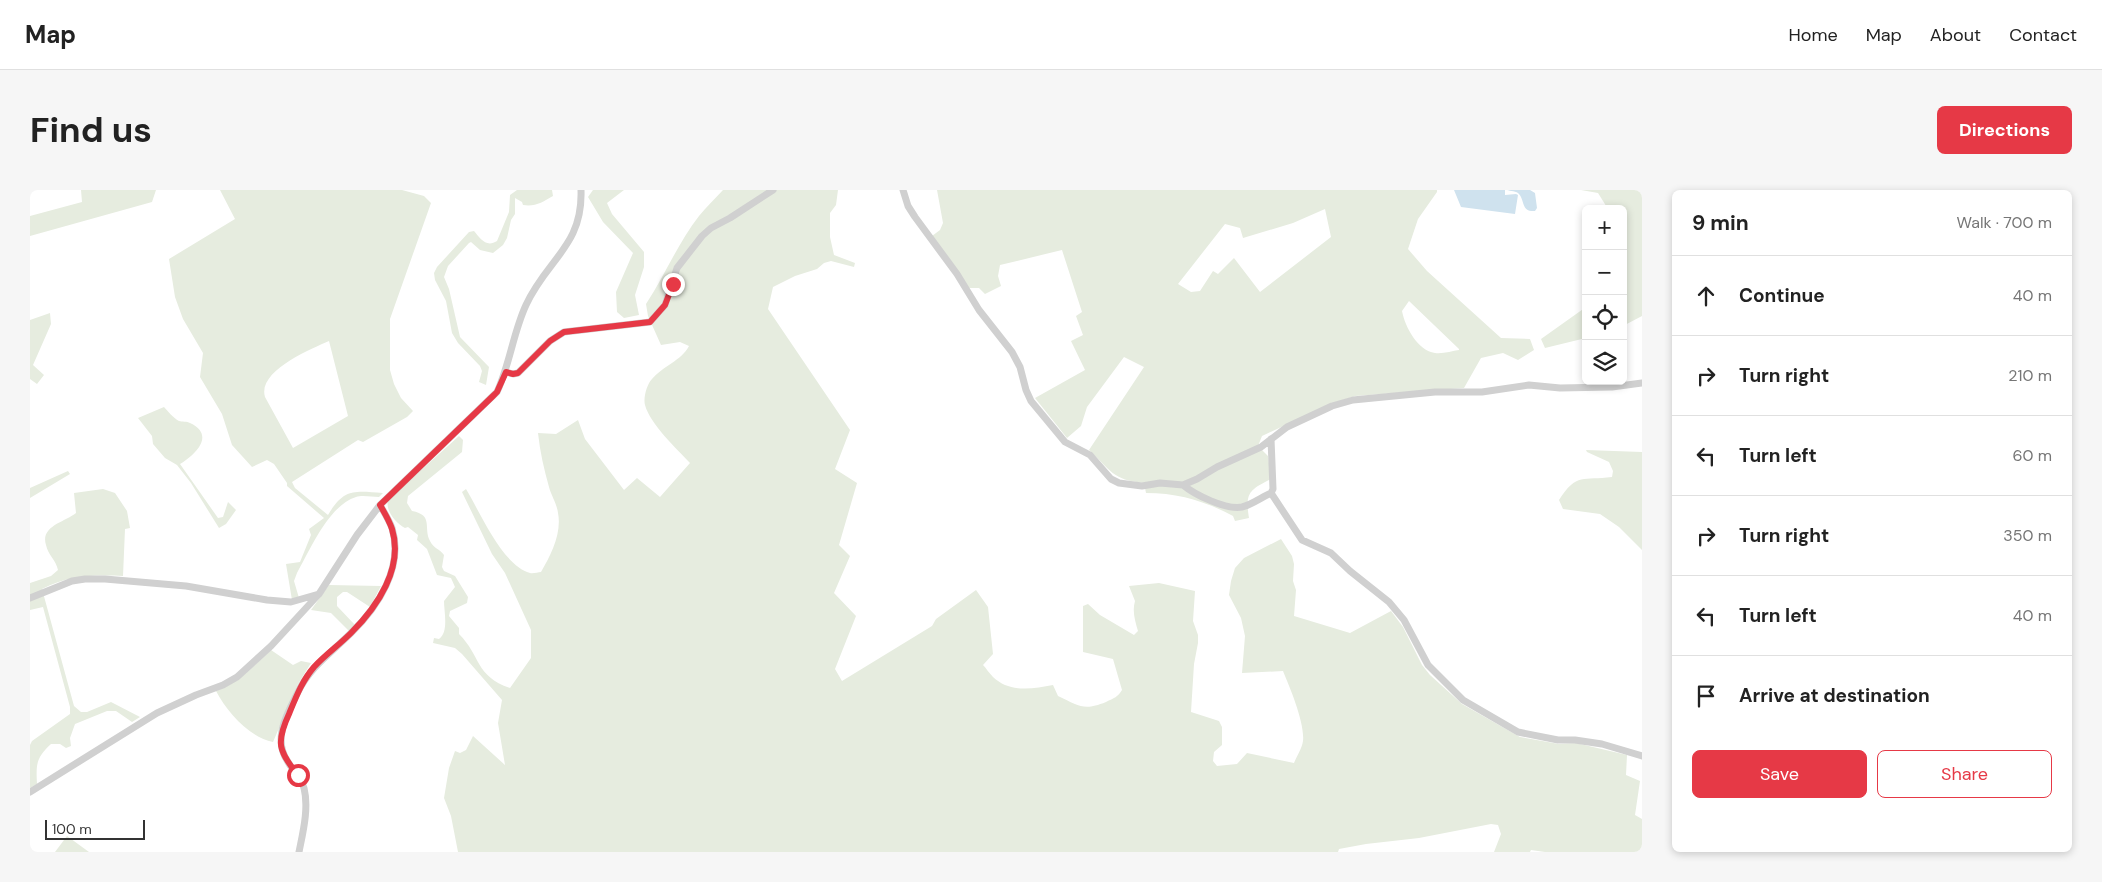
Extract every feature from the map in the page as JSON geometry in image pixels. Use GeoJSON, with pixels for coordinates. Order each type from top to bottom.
{"type":"FeatureCollection","features":[{"type":"Feature","properties":{"kind":"street"},"geometry":{"type":"LineString","coordinates":[[30,792],[157,713],[223,685],[237,677],[271,646],[319,594],[357,535],[380,505],[497,392],[506,372],[520,319],[526,304],[545,273],[576,230],[581,212],[581,190]]}},
{"type":"Feature","properties":{"kind":"street"},"geometry":{"type":"LineString","coordinates":[[506,372],[518,373],[550,341],[564,332],[650,322],[665,305],[677,268],[702,236],[711,228],[773,190]]}},
{"type":"Feature","properties":{"kind":"street"},"geometry":{"type":"LineString","coordinates":[[902,190],[908,206],[915,217],[957,274],[979,310],[1012,352],[1020,367],[1028,396],[1065,442],[1090,455],[1111,479],[1119,483],[1142,486],[1160,483],[1183,485],[1261,447],[1287,427],[1332,406],[1353,400],[1435,392],[1482,392],[1529,385],[1560,388],[1612,387],[1642,384]]}},
{"type":"Feature","properties":{"kind":"street"},"geometry":{"type":"LineString","coordinates":[[1271,439],[1273,475],[1271,492],[1302,540],[1331,553],[1389,602],[1404,620],[1428,665],[1463,700],[1518,732],[1558,740],[1576,740],[1602,744],[1642,756]]}},
{"type":"Feature","properties":{"kind":"street"},"geometry":{"type":"LineString","coordinates":[[1261,447],[1268,451],[1271,457]]}},
{"type":"Feature","properties":{"kind":"street"},"geometry":{"type":"LineString","coordinates":[[1183,485],[1198,496],[1239,507],[1245,506],[1271,492]]}},
{"type":"Feature","properties":{"kind":"street"},"geometry":{"type":"LineString","coordinates":[[299,852],[306,796],[303,786],[283,755],[280,742],[281,731],[306,678],[372,609],[391,575],[394,566],[392,529],[380,505]]}},
{"type":"Feature","properties":{"kind":"street"},"geometry":{"type":"LineString","coordinates":[[30,598],[72,581],[92,579],[186,586],[287,602],[298,601],[319,594]]}},
{"type":"Feature","properties":{"kind":"shaded area"},"geometry":{"type":"Polygon","coordinates":[[[81,190],[156,190],[152,202],[30,236],[30,216],[82,202],[81,190]]]}},
{"type":"Feature","properties":{"kind":"shaded area"},"geometry":{"type":"Polygon","coordinates":[[[220,190],[402,190],[424,196],[431,203],[390,319],[390,370],[401,398],[413,411],[407,417],[363,442],[358,440],[292,482],[295,488],[328,515],[339,500],[351,493],[383,493],[379,497],[356,497],[337,509],[329,518],[297,573],[294,581],[299,598],[292,600],[286,564],[300,562],[311,535],[309,529],[324,518],[287,486],[287,483],[274,464],[267,460],[252,467],[232,445],[222,414],[200,377],[203,353],[183,319],[175,297],[169,259],[235,219],[220,190]],[[329,341],[287,362],[269,378],[265,387],[265,397],[293,448],[348,416],[329,341]]]}},
{"type":"Feature","properties":{"kind":"shaded area"},"geometry":{"type":"Polygon","coordinates":[[[517,190],[552,190],[553,196],[535,205],[523,205],[522,202],[515,198],[515,214],[511,220],[507,238],[503,245],[493,253],[480,250],[471,242],[469,243],[448,266],[444,277],[449,289],[460,337],[489,367],[486,385],[479,382],[482,371],[480,366],[458,343],[452,333],[446,301],[435,280],[434,273],[437,267],[469,232],[474,231],[486,243],[497,241],[509,212],[510,195],[517,190]]]}},
{"type":"Feature","properties":{"kind":"shaded area"},"geometry":{"type":"Polygon","coordinates":[[[593,190],[624,190],[607,203],[612,214],[644,252],[644,267],[635,295],[639,315],[624,318],[617,312],[616,292],[633,253],[603,222],[588,197],[593,190]]]}},
{"type":"Feature","properties":{"kind":"shaded area"},"geometry":{"type":"Polygon","coordinates":[[[723,190],[838,190],[836,205],[830,213],[830,237],[834,255],[855,263],[854,267],[831,261],[824,263],[817,269],[795,276],[773,287],[768,309],[850,430],[835,469],[857,483],[839,545],[850,556],[834,593],[856,616],[835,669],[842,681],[932,626],[936,619],[976,590],[988,607],[993,654],[983,665],[993,677],[1014,688],[1037,688],[1053,685],[1058,696],[1071,702],[1087,707],[1098,705],[1116,697],[1122,690],[1113,659],[1083,652],[1083,606],[1088,604],[1100,615],[1134,635],[1138,631],[1134,612],[1135,601],[1129,586],[1159,583],[1195,591],[1193,621],[1198,635],[1198,643],[1194,664],[1191,712],[1219,721],[1222,727],[1222,745],[1214,752],[1213,761],[1217,766],[1237,764],[1247,753],[1294,763],[1303,741],[1302,725],[1283,671],[1242,673],[1245,636],[1241,618],[1229,595],[1235,568],[1244,558],[1281,539],[1292,556],[1294,564],[1293,581],[1296,590],[1294,616],[1350,633],[1391,611],[1403,627],[1422,665],[1430,675],[1462,704],[1520,737],[1559,744],[1576,743],[1627,755],[1626,775],[1640,781],[1635,815],[1642,819],[1642,852],[1545,852],[1531,850],[1530,852],[1494,852],[1501,834],[1498,825],[1491,824],[1419,838],[1366,844],[1339,849],[1338,852],[458,852],[451,816],[444,798],[449,768],[455,751],[460,753],[466,750],[473,736],[505,765],[498,723],[502,700],[455,648],[433,643],[434,638],[439,639],[444,632],[444,601],[455,587],[451,578],[437,575],[427,549],[417,540],[418,535],[395,520],[388,508],[388,500],[459,436],[463,440],[462,452],[408,496],[407,503],[412,511],[419,513],[426,519],[430,541],[444,555],[442,567],[444,571],[455,576],[468,597],[467,603],[450,611],[449,616],[459,628],[459,634],[490,678],[510,688],[531,658],[531,630],[505,573],[492,554],[462,492],[466,489],[493,537],[510,560],[520,568],[534,573],[541,572],[555,544],[559,521],[544,467],[538,433],[556,434],[578,420],[585,439],[624,490],[637,478],[660,497],[690,463],[658,428],[645,405],[646,391],[650,381],[656,374],[681,356],[689,346],[680,342],[661,345],[648,316],[646,304],[691,226],[723,190]]]}},
{"type":"Feature","properties":{"kind":"shaded area"},"geometry":{"type":"Polygon","coordinates":[[[937,190],[1437,190],[1418,219],[1408,249],[1427,271],[1501,338],[1530,339],[1534,350],[1518,360],[1503,353],[1481,358],[1464,388],[1355,396],[1331,404],[1262,436],[1258,446],[1268,456],[1271,479],[1250,493],[1248,498],[1249,518],[1235,521],[1233,516],[1202,502],[1169,494],[1146,493],[1144,483],[1118,477],[1089,450],[1144,367],[1124,357],[1087,407],[1081,426],[1067,438],[1035,398],[1085,370],[1071,341],[1083,335],[1076,316],[1082,312],[1062,250],[1000,265],[998,276],[1001,286],[985,294],[979,288],[969,288],[932,236],[940,230],[943,223],[937,190]],[[1325,209],[1293,223],[1243,238],[1240,228],[1225,224],[1178,284],[1191,292],[1200,291],[1213,271],[1218,274],[1234,258],[1260,292],[1331,237],[1325,209]],[[1409,301],[1402,311],[1409,331],[1423,348],[1435,353],[1459,350],[1459,349],[1409,301]]]}},
{"type":"Feature","properties":{"kind":"shaded area"},"geometry":{"type":"Polygon","coordinates":[[[1581,190],[1642,190],[1642,316],[1627,324],[1627,205],[1606,205],[1598,193],[1581,190]]]}},
{"type":"Feature","properties":{"kind":"shaded area"},"geometry":{"type":"Polygon","coordinates":[[[1582,310],[1582,339],[1545,348],[1541,339],[1582,310]]]}},
{"type":"Feature","properties":{"kind":"shaded area"},"geometry":{"type":"Polygon","coordinates":[[[50,313],[51,324],[33,365],[44,375],[37,384],[30,379],[30,320],[50,313]]]}},
{"type":"Feature","properties":{"kind":"shaded area"},"geometry":{"type":"Polygon","coordinates":[[[164,407],[177,420],[190,423],[202,433],[202,439],[197,450],[180,464],[218,518],[223,517],[228,502],[236,510],[226,524],[219,528],[191,483],[177,465],[165,458],[153,444],[152,436],[138,418],[164,407]]]}},
{"type":"Feature","properties":{"kind":"shaded area"},"geometry":{"type":"Polygon","coordinates":[[[1586,450],[1642,452],[1642,550],[1619,527],[1600,514],[1563,509],[1559,500],[1565,491],[1576,481],[1612,477],[1613,471],[1609,462],[1586,450]]]}},
{"type":"Feature","properties":{"kind":"shaded area"},"geometry":{"type":"Polygon","coordinates":[[[68,471],[70,474],[30,498],[30,488],[68,471]]]}},
{"type":"Feature","properties":{"kind":"shaded area"},"geometry":{"type":"Polygon","coordinates":[[[103,489],[115,493],[127,511],[130,528],[125,529],[123,576],[72,578],[42,589],[74,706],[81,712],[87,712],[111,702],[140,717],[132,722],[116,711],[107,711],[75,724],[70,738],[71,746],[66,748],[60,744],[51,744],[42,753],[37,766],[37,784],[30,788],[30,745],[32,741],[70,714],[70,707],[43,607],[30,610],[30,583],[51,576],[58,570],[47,549],[45,539],[50,529],[76,513],[74,493],[103,489]]]}},
{"type":"Feature","properties":{"kind":"shaded area"},"geometry":{"type":"Polygon","coordinates":[[[329,585],[381,586],[370,607],[347,592],[343,592],[337,597],[337,606],[355,625],[349,631],[331,613],[311,610],[329,585]]]}},
{"type":"Feature","properties":{"kind":"shaded area"},"geometry":{"type":"Polygon","coordinates":[[[271,650],[293,665],[301,661],[311,663],[298,684],[273,742],[256,735],[240,723],[226,707],[216,691],[239,679],[271,650]]]}},
{"type":"Feature","properties":{"kind":"shaded area"},"geometry":{"type":"Polygon","coordinates":[[[67,836],[89,852],[55,852],[67,836]]]}},
{"type":"Feature","properties":{"kind":"water"},"geometry":{"type":"Polygon","coordinates":[[[1454,190],[1505,190],[1505,195],[1516,194],[1518,195],[1515,214],[1461,207],[1454,190]]]}},
{"type":"Feature","properties":{"kind":"water"},"geometry":{"type":"Polygon","coordinates":[[[1507,190],[1530,190],[1535,193],[1537,208],[1535,211],[1525,208],[1518,193],[1507,190]]]}},
{"type":"Feature","properties":{"kind":"route"},"geometry":{"type":"LineString","coordinates":[[298,775],[283,755],[280,742],[281,731],[298,692],[315,666],[352,632],[372,609],[387,584],[394,566],[392,529],[380,505],[497,392],[506,372],[518,373],[550,341],[564,332],[650,322],[665,305],[673,284]]}}]}
